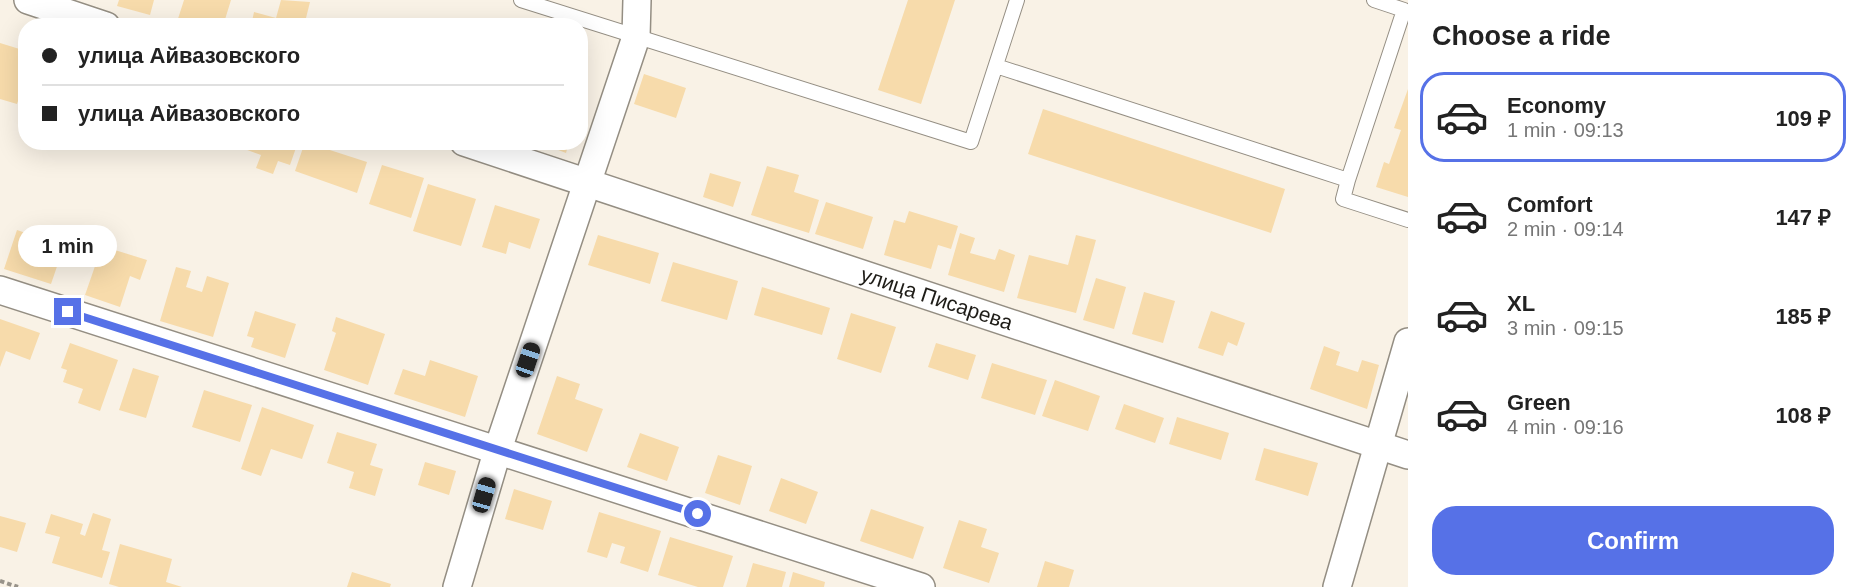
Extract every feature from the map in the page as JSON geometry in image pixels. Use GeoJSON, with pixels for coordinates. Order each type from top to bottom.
{"type":"FeatureCollection","features":[{"type":"Feature","properties":{"kind":"street"},"geometry":{"type":"LineString","coordinates":[[28,0],[82,18]]}},
{"type":"Feature","properties":{"kind":"street"},"geometry":{"type":"LineString","coordinates":[[457,587],[498,449],[636,37],[638,0]]}},
{"type":"Feature","properties":{"kind":"street","name":"улица Писарева"},"geometry":{"type":"LineString","coordinates":[[488,150],[1408,455]]}},
{"type":"Feature","properties":{"kind":"street"},"geometry":{"type":"LineString","coordinates":[[0,290],[921,587]]}},
{"type":"Feature","properties":{"kind":"street"},"geometry":{"type":"LineString","coordinates":[[1337,587],[1408,342]]}},
{"type":"Feature","properties":{"kind":"lane"},"geometry":{"type":"LineString","coordinates":[[521,0],[577,18]]}},
{"type":"Feature","properties":{"kind":"lane"},"geometry":{"type":"LineString","coordinates":[[588,22],[971,142],[1017,0]]}},
{"type":"Feature","properties":{"kind":"lane"},"geometry":{"type":"LineString","coordinates":[[1374,0],[1404,9],[1342,199],[1408,220]]}},
{"type":"Feature","properties":{"kind":"lane"},"geometry":{"type":"LineString","coordinates":[[996,66],[1348,180]]}},
{"type":"Feature","properties":{"kind":"path"},"geometry":{"type":"LineString","coordinates":[[0,581],[18,587]]}},
{"type":"Feature","properties":{"kind":"building"},"geometry":{"type":"Polygon","coordinates":[[[119,0],[154,0],[150,15],[117,6],[119,0]]]}},
{"type":"Feature","properties":{"kind":"building"},"geometry":{"type":"Polygon","coordinates":[[[184,0],[231,0],[225,18],[178,18],[184,0]]]}},
{"type":"Feature","properties":{"kind":"building"},"geometry":{"type":"Polygon","coordinates":[[[281,0],[310,2],[306,18],[276,18],[281,0]]]}},
{"type":"Feature","properties":{"kind":"building"},"geometry":{"type":"Polygon","coordinates":[[[908,0],[955,0],[921,104],[878,90],[908,0]]]}},
{"type":"Feature","properties":{"kind":"building"},"geometry":{"type":"Polygon","coordinates":[[[254,12],[276,18],[253,18],[254,12]]]}},
{"type":"Feature","properties":{"kind":"building"},"geometry":{"type":"Polygon","coordinates":[[[0,43],[18,49],[18,101],[17,104],[0,99],[0,43]]]}},
{"type":"Feature","properties":{"kind":"building"},"geometry":{"type":"Polygon","coordinates":[[[644,74],[686,88],[676,118],[634,104],[644,74]]]}},
{"type":"Feature","properties":{"kind":"building"},"geometry":{"type":"Polygon","coordinates":[[[1408,89],[1408,197],[1376,187],[1384,162],[1389,164],[1401,130],[1394,128],[1408,89]]]}},
{"type":"Feature","properties":{"kind":"building"},"geometry":{"type":"Polygon","coordinates":[[[1043,109],[1285,189],[1271,233],[1028,154],[1043,109]]]}},
{"type":"Feature","properties":{"kind":"building"},"geometry":{"type":"Polygon","coordinates":[[[247,150],[295,150],[290,165],[278,161],[273,174],[256,168],[261,155],[247,150]]]}},
{"type":"Feature","properties":{"kind":"building"},"geometry":{"type":"Polygon","coordinates":[[[302,150],[330,150],[367,162],[357,193],[295,171],[302,150]]]}},
{"type":"Feature","properties":{"kind":"building"},"geometry":{"type":"Polygon","coordinates":[[[382,165],[424,178],[411,218],[369,204],[382,165]]]}},
{"type":"Feature","properties":{"kind":"building"},"geometry":{"type":"Polygon","coordinates":[[[767,166],[799,175],[794,192],[819,200],[809,233],[751,215],[767,166]]]}},
{"type":"Feature","properties":{"kind":"building"},"geometry":{"type":"Polygon","coordinates":[[[710,173],[741,182],[733,207],[703,197],[710,173]]]}},
{"type":"Feature","properties":{"kind":"building"},"geometry":{"type":"Polygon","coordinates":[[[428,184],[476,199],[461,246],[413,231],[428,184]]]}},
{"type":"Feature","properties":{"kind":"building"},"geometry":{"type":"Polygon","coordinates":[[[826,202],[873,217],[863,249],[815,234],[826,202]]]}},
{"type":"Feature","properties":{"kind":"building"},"geometry":{"type":"Polygon","coordinates":[[[495,205],[540,219],[530,249],[509,242],[506,254],[482,247],[495,205]]]}},
{"type":"Feature","properties":{"kind":"building"},"geometry":{"type":"Polygon","coordinates":[[[909,211],[958,226],[951,249],[938,245],[931,269],[884,255],[894,220],[905,223],[909,211]]]}},
{"type":"Feature","properties":{"kind":"building"},"geometry":{"type":"Polygon","coordinates":[[[17,230],[64,246],[51,284],[4,269],[17,230]]]}},
{"type":"Feature","properties":{"kind":"building"},"geometry":{"type":"Polygon","coordinates":[[[960,233],[975,238],[970,253],[995,260],[999,249],[1015,255],[1004,292],[948,275],[960,233]]]}},
{"type":"Feature","properties":{"kind":"building"},"geometry":{"type":"Polygon","coordinates":[[[598,235],[659,253],[650,284],[588,265],[598,235]]]}},
{"type":"Feature","properties":{"kind":"building"},"geometry":{"type":"Polygon","coordinates":[[[1076,235],[1096,240],[1076,313],[1017,298],[1029,255],[1068,265],[1076,235]]]}},
{"type":"Feature","properties":{"kind":"building"},"geometry":{"type":"Polygon","coordinates":[[[102,246],[147,260],[140,280],[130,276],[120,307],[85,295],[102,246]]]}},
{"type":"Feature","properties":{"kind":"building"},"geometry":{"type":"Polygon","coordinates":[[[673,262],[738,281],[727,320],[661,301],[673,262]]]}},
{"type":"Feature","properties":{"kind":"building"},"geometry":{"type":"Polygon","coordinates":[[[176,267],[191,271],[186,287],[202,292],[207,276],[229,283],[213,337],[160,321],[176,267]]]}},
{"type":"Feature","properties":{"kind":"building"},"geometry":{"type":"Polygon","coordinates":[[[1096,278],[1126,287],[1114,329],[1083,320],[1096,278]]]}},
{"type":"Feature","properties":{"kind":"building"},"geometry":{"type":"Polygon","coordinates":[[[762,287],[830,308],[822,335],[754,315],[762,287]]]}},
{"type":"Feature","properties":{"kind":"building"},"geometry":{"type":"Polygon","coordinates":[[[1144,292],[1175,301],[1163,343],[1132,334],[1144,292]]]}},
{"type":"Feature","properties":{"kind":"building"},"geometry":{"type":"Polygon","coordinates":[[[255,311],[296,324],[285,358],[251,347],[254,338],[247,336],[255,311]]]}},
{"type":"Feature","properties":{"kind":"building"},"geometry":{"type":"Polygon","coordinates":[[[1211,311],[1245,323],[1237,346],[1228,342],[1223,356],[1198,348],[1211,311]]]}},
{"type":"Feature","properties":{"kind":"building"},"geometry":{"type":"Polygon","coordinates":[[[851,313],[896,327],[881,373],[837,359],[851,313]]]}},
{"type":"Feature","properties":{"kind":"building"},"geometry":{"type":"Polygon","coordinates":[[[336,317],[385,334],[368,385],[324,370],[336,333],[332,331],[336,317]]]}},
{"type":"Feature","properties":{"kind":"building"},"geometry":{"type":"Polygon","coordinates":[[[0,319],[40,333],[30,360],[6,351],[0,367],[0,319]]]}},
{"type":"Feature","properties":{"kind":"building"},"geometry":{"type":"Polygon","coordinates":[[[70,343],[118,360],[100,411],[78,403],[83,389],[63,382],[67,370],[61,368],[70,343]]]}},
{"type":"Feature","properties":{"kind":"building"},"geometry":{"type":"Polygon","coordinates":[[[936,343],[976,355],[968,380],[928,367],[936,343]]]}},
{"type":"Feature","properties":{"kind":"building"},"geometry":{"type":"Polygon","coordinates":[[[1324,346],[1340,352],[1336,365],[1358,372],[1362,360],[1379,365],[1367,409],[1310,389],[1324,346]]]}},
{"type":"Feature","properties":{"kind":"building"},"geometry":{"type":"Polygon","coordinates":[[[430,360],[478,376],[465,417],[394,394],[403,369],[425,376],[430,360]]]}},
{"type":"Feature","properties":{"kind":"building"},"geometry":{"type":"Polygon","coordinates":[[[992,363],[1047,380],[1035,415],[981,398],[992,363]]]}},
{"type":"Feature","properties":{"kind":"building"},"geometry":{"type":"Polygon","coordinates":[[[133,368],[159,376],[146,418],[119,410],[133,368]]]}},
{"type":"Feature","properties":{"kind":"building"},"geometry":{"type":"Polygon","coordinates":[[[557,376],[580,384],[575,399],[603,409],[587,452],[537,434],[557,376]]]}},
{"type":"Feature","properties":{"kind":"building"},"geometry":{"type":"Polygon","coordinates":[[[1055,380],[1100,396],[1088,431],[1042,416],[1055,380]]]}},
{"type":"Feature","properties":{"kind":"building"},"geometry":{"type":"Polygon","coordinates":[[[204,390],[252,405],[240,442],[192,427],[204,390]]]}},
{"type":"Feature","properties":{"kind":"building"},"geometry":{"type":"Polygon","coordinates":[[[1124,404],[1164,418],[1155,443],[1115,429],[1124,404]]]}},
{"type":"Feature","properties":{"kind":"building"},"geometry":{"type":"Polygon","coordinates":[[[262,407],[314,425],[302,459],[271,449],[261,476],[241,469],[262,407]]]}},
{"type":"Feature","properties":{"kind":"building"},"geometry":{"type":"Polygon","coordinates":[[[1177,417],[1229,433],[1221,460],[1169,444],[1177,417]]]}},
{"type":"Feature","properties":{"kind":"building"},"geometry":{"type":"Polygon","coordinates":[[[337,432],[377,444],[370,465],[383,469],[375,496],[349,488],[354,472],[327,463],[337,432]]]}},
{"type":"Feature","properties":{"kind":"building"},"geometry":{"type":"Polygon","coordinates":[[[640,433],[679,447],[667,481],[627,467],[640,433]]]}},
{"type":"Feature","properties":{"kind":"building"},"geometry":{"type":"Polygon","coordinates":[[[1264,448],[1318,463],[1308,496],[1255,480],[1264,448]]]}},
{"type":"Feature","properties":{"kind":"building"},"geometry":{"type":"Polygon","coordinates":[[[718,455],[752,466],[740,505],[705,493],[718,455]]]}},
{"type":"Feature","properties":{"kind":"building"},"geometry":{"type":"Polygon","coordinates":[[[425,462],[456,471],[449,495],[418,485],[425,462]]]}},
{"type":"Feature","properties":{"kind":"building"},"geometry":{"type":"Polygon","coordinates":[[[781,478],[818,492],[806,524],[769,511],[781,478]]]}},
{"type":"Feature","properties":{"kind":"building"},"geometry":{"type":"Polygon","coordinates":[[[514,489],[552,501],[543,530],[505,519],[514,489]]]}},
{"type":"Feature","properties":{"kind":"building"},"geometry":{"type":"Polygon","coordinates":[[[871,509],[924,527],[913,559],[860,541],[871,509]]]}},
{"type":"Feature","properties":{"kind":"building"},"geometry":{"type":"Polygon","coordinates":[[[599,512],[661,531],[648,572],[620,563],[625,547],[612,543],[607,558],[587,552],[599,512]]]}},
{"type":"Feature","properties":{"kind":"building"},"geometry":{"type":"Polygon","coordinates":[[[93,513],[111,519],[102,550],[110,552],[102,578],[52,563],[60,537],[45,533],[51,514],[83,524],[80,534],[85,536],[93,513]]]}},
{"type":"Feature","properties":{"kind":"building"},"geometry":{"type":"Polygon","coordinates":[[[0,516],[26,523],[17,552],[0,547],[0,516]]]}},
{"type":"Feature","properties":{"kind":"building"},"geometry":{"type":"Polygon","coordinates":[[[959,520],[987,529],[981,547],[999,553],[989,583],[943,568],[959,520]]]}},
{"type":"Feature","properties":{"kind":"building"},"geometry":{"type":"Polygon","coordinates":[[[670,537],[733,556],[723,587],[698,587],[658,575],[670,537]]]}},
{"type":"Feature","properties":{"kind":"building"},"geometry":{"type":"Polygon","coordinates":[[[120,544],[172,559],[166,582],[182,587],[119,587],[109,584],[120,544]]]}},
{"type":"Feature","properties":{"kind":"building"},"geometry":{"type":"Polygon","coordinates":[[[1045,561],[1074,570],[1069,587],[1037,587],[1045,561]]]}},
{"type":"Feature","properties":{"kind":"building"},"geometry":{"type":"Polygon","coordinates":[[[753,563],[786,572],[782,587],[746,587],[753,563]]]}},
{"type":"Feature","properties":{"kind":"building"},"geometry":{"type":"Polygon","coordinates":[[[352,572],[391,584],[390,587],[347,587],[352,572]]]}},
{"type":"Feature","properties":{"kind":"building"},"geometry":{"type":"Polygon","coordinates":[[[793,572],[825,582],[824,587],[789,587],[793,572]]]}},
{"type":"Feature","properties":{"kind":"route"},"geometry":{"type":"LineString","coordinates":[[68,312],[698,514]]}}]}
